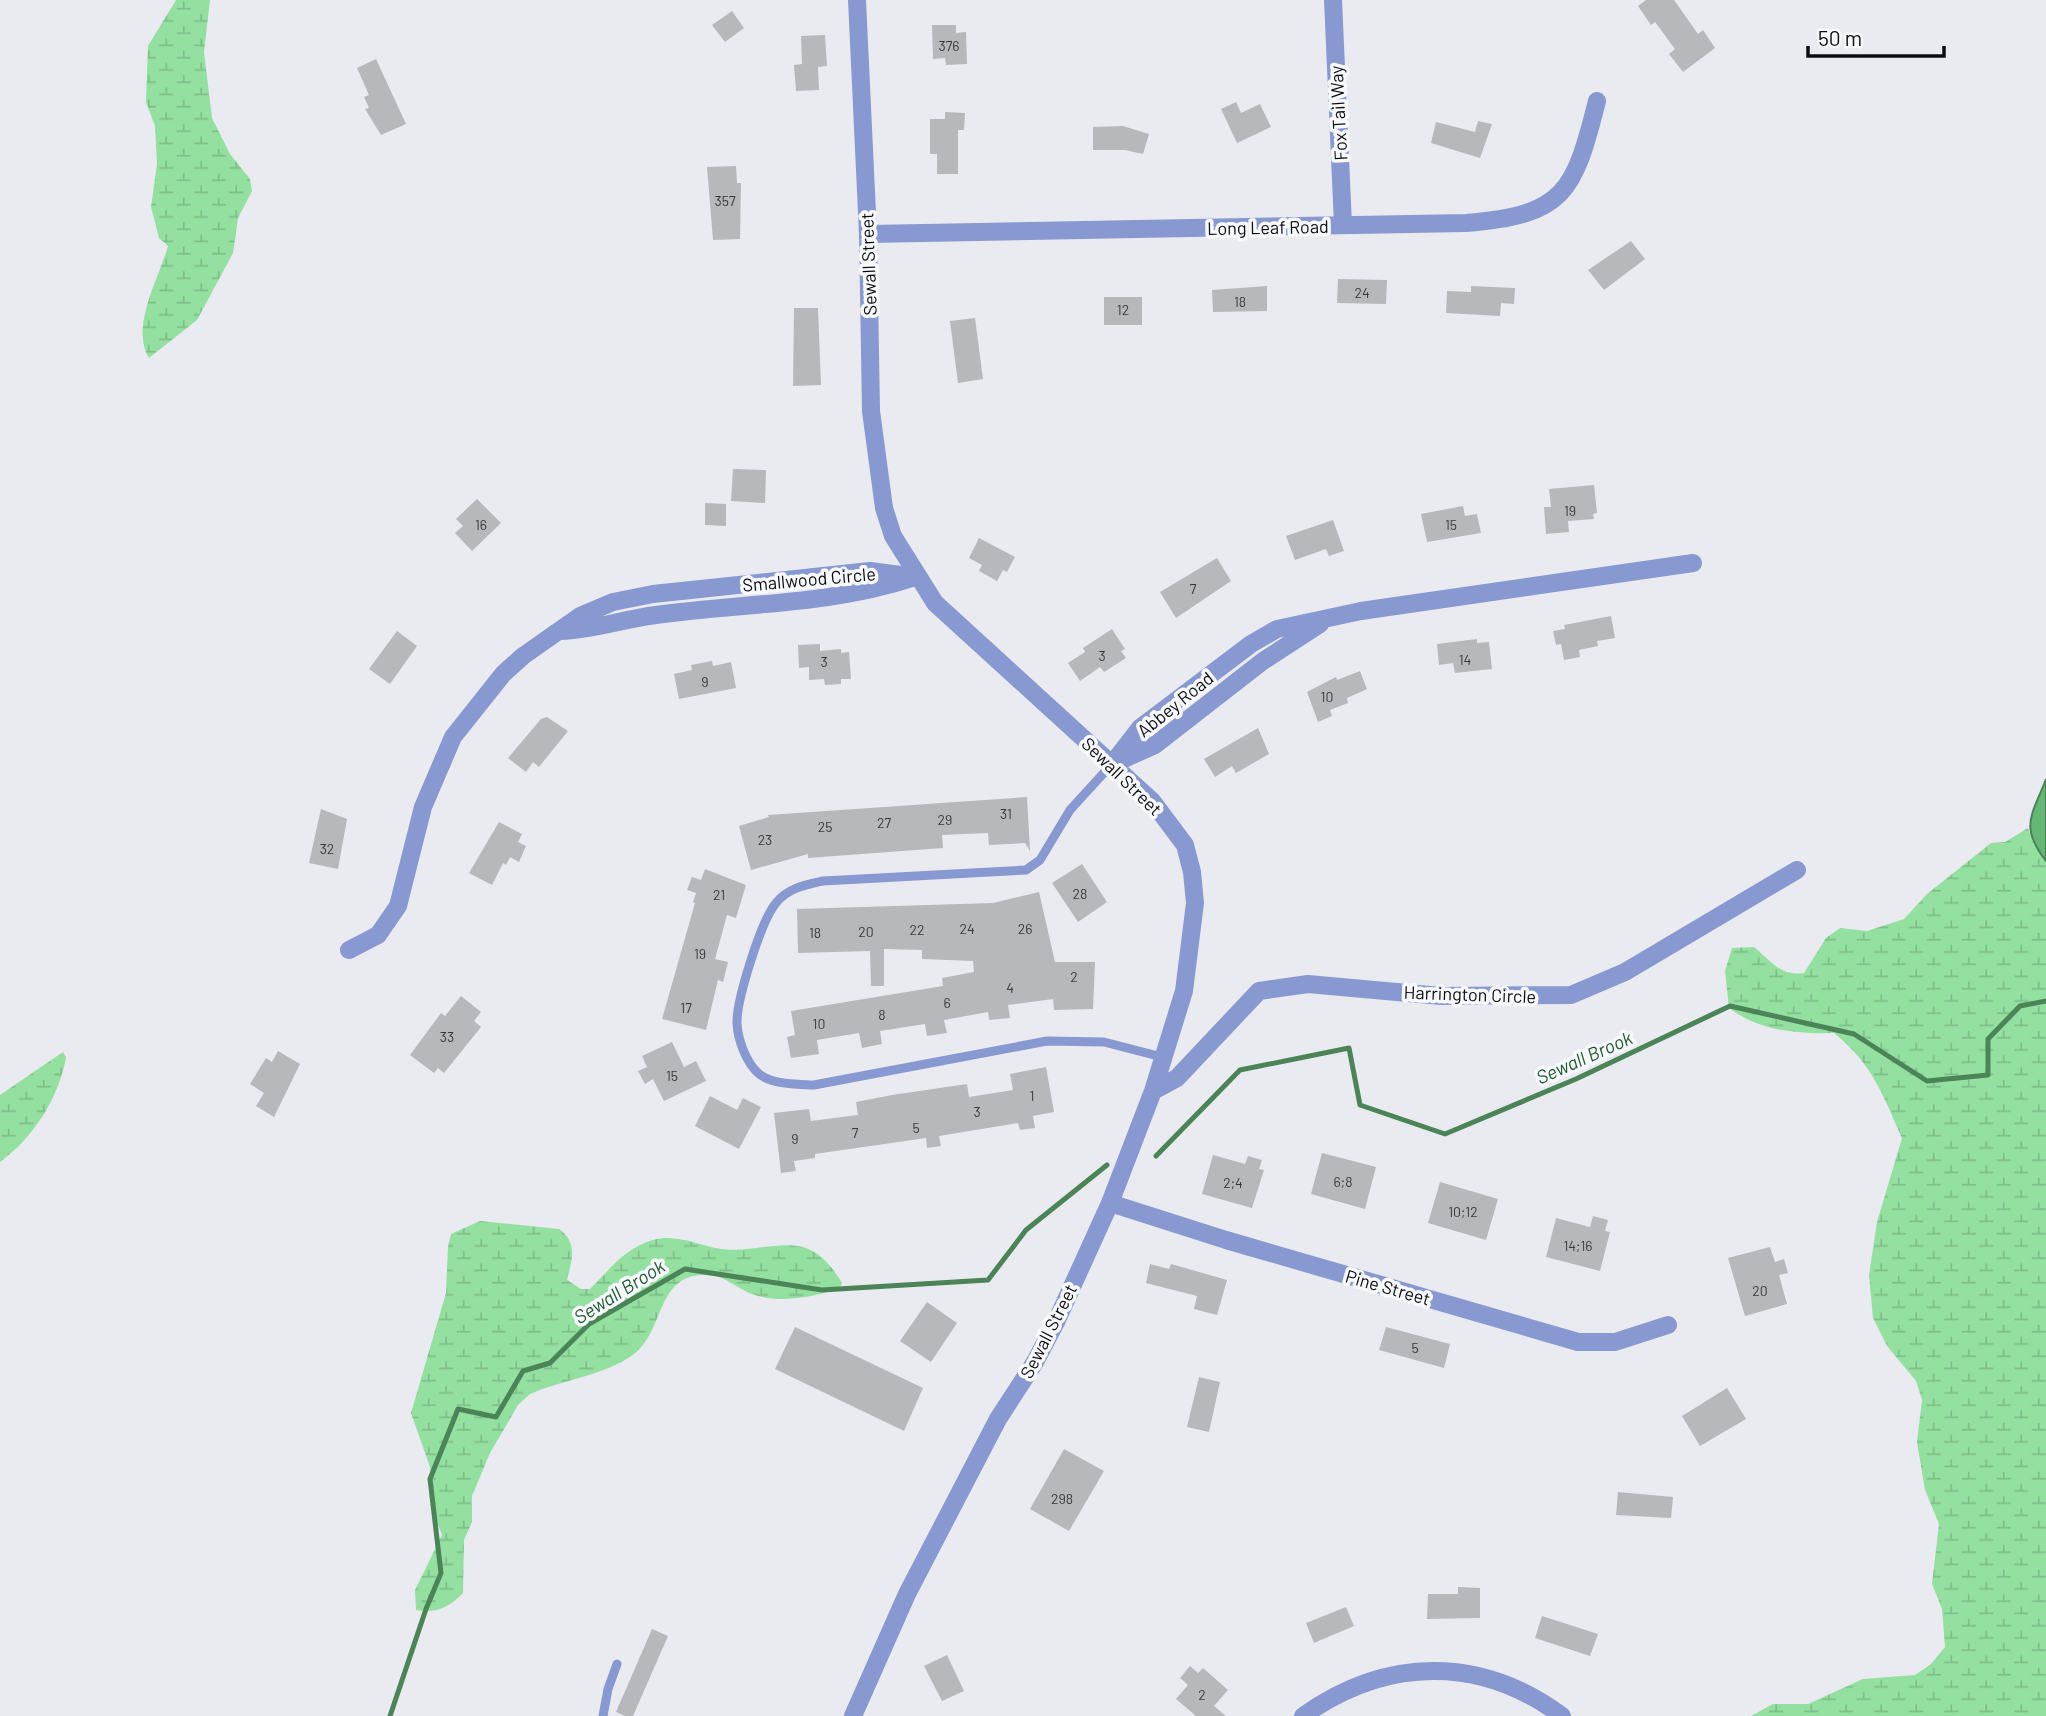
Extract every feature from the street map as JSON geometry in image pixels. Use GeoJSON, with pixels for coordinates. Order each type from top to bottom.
{"type":"FeatureCollection","features":[{"type":"Feature","properties":{"kind":"street","name":"Sewall Street"},"geometry":{"type":"LineString","coordinates":[[853,1716],[907,1594],[998,1419],[1056,1322],[1110,1203],[1153,1091],[1184,989],[1195,902],[1192,872],[1185,845],[1177,831],[1152,801],[974,642],[935,603],[893,536],[884,508],[875,458],[871,411],[868,234],[857,0]]}},
{"type":"Feature","properties":{"kind":"street","name":"Fox Tail Way"},"geometry":{"type":"LineString","coordinates":[[1332,0],[1343,225]]}},
{"type":"Feature","properties":{"kind":"street","name":"Long Leaf Road"},"geometry":{"type":"LineString","coordinates":[[868,234],[1343,225],[1513,218],[1537,209],[1559,195],[1575,174],[1597,101]]}},
{"type":"Feature","properties":{"kind":"street","name":"Abbey Road"},"geometry":{"type":"LineString","coordinates":[[1112,764],[1140,728],[1251,644],[1277,629],[1693,563]]}},
{"type":"Feature","properties":{"kind":"street","name":"Smallwood Circle"},"geometry":{"type":"LineString","coordinates":[[349,950],[378,935],[398,906],[423,807],[453,737],[503,674],[523,656],[560,631],[596,608],[653,594],[870,571],[916,576]]}},
{"type":"Feature","properties":{"kind":"street","name":"Smallwood Circle"},"geometry":{"type":"LineString","coordinates":[[560,631],[581,631],[656,615],[873,591],[916,576]]}},
{"type":"Feature","properties":{"kind":"street","name":"Abbey Road"},"geometry":{"type":"LineString","coordinates":[[1112,764],[1155,745],[1263,662],[1333,618]]}},
{"type":"Feature","properties":{"kind":"street","name":"Harrington Circle"},"geometry":{"type":"LineString","coordinates":[[1153,1091],[1177,1079],[1259,991],[1308,984],[1441,996],[1571,995],[1625,972],[1797,870]]}},
{"type":"Feature","properties":{"kind":"street","name":"Pine Street"},"geometry":{"type":"LineString","coordinates":[[1110,1203],[1226,1240],[1578,1342],[1615,1342],[1668,1325]]}},
{"type":"Feature","properties":{"kind":"street"},"geometry":{"type":"LineString","coordinates":[[1303,1716],[1361,1683],[1387,1675],[1441,1670],[1496,1680],[1521,1690],[1562,1716]]}},
{"type":"Feature","properties":{"kind":"lane"},"geometry":{"type":"LineString","coordinates":[[653,594],[656,615]]}},
{"type":"Feature","properties":{"kind":"lane"},"geometry":{"type":"LineString","coordinates":[[1251,644],[1263,662]]}},
{"type":"Feature","properties":{"kind":"lane"},"geometry":{"type":"LineString","coordinates":[[1179,698],[1194,715]]}},
{"type":"Feature","properties":{"kind":"lane"},"geometry":{"type":"LineString","coordinates":[[1112,764],[1070,810],[1040,860],[1027,870],[823,881],[796,887],[776,902],[758,934],[737,1023],[741,1047],[758,1074],[780,1083],[814,1085],[1047,1041],[1104,1042],[1162,1057]]}},
{"type":"Feature","properties":{"kind":"lane"},"geometry":{"type":"LineString","coordinates":[[603,1716],[608,1689],[617,1664]]}},
{"type":"Feature","properties":{"kind":"green space"},"geometry":{"type":"Polygon","coordinates":[[[176,0],[210,0],[204,52],[212,118],[230,154],[250,179],[252,191],[238,218],[233,253],[197,320],[149,358],[144,346],[144,317],[168,246],[159,238],[151,207],[157,164],[155,126],[146,102],[148,46],[176,0]]]}},
{"type":"Feature","properties":{"kind":"green space"},"geometry":{"type":"Polygon","coordinates":[[[2028,828],[2034,845],[2046,861],[2046,1716],[1751,1716],[1773,1704],[1808,1704],[1863,1679],[1915,1675],[1931,1664],[1945,1647],[1942,1609],[1932,1584],[1939,1524],[1925,1490],[1917,1442],[1922,1400],[1916,1381],[1887,1346],[1873,1318],[1869,1275],[1877,1222],[1902,1138],[1882,1093],[1867,1068],[1834,1033],[1779,1030],[1753,1022],[1729,1008],[1725,971],[1732,948],[1754,947],[1783,970],[1796,974],[1804,973],[1826,938],[1840,928],[1867,931],[1904,919],[1927,894],[1991,843],[2005,842],[2028,828]]]}},
{"type":"Feature","properties":{"kind":"green space"},"geometry":{"type":"Polygon","coordinates":[[[63,1052],[66,1057],[63,1072],[43,1116],[23,1141],[0,1162],[0,1095],[63,1052]]]}},
{"type":"Feature","properties":{"kind":"green space"},"geometry":{"type":"Polygon","coordinates":[[[480,1221],[559,1229],[569,1240],[572,1252],[567,1280],[581,1289],[590,1289],[618,1260],[634,1248],[662,1238],[732,1250],[783,1245],[803,1247],[821,1257],[842,1283],[836,1289],[820,1294],[777,1299],[760,1297],[710,1275],[688,1278],[677,1284],[669,1294],[644,1344],[634,1354],[597,1372],[530,1394],[518,1405],[490,1453],[472,1496],[472,1522],[464,1540],[463,1593],[442,1608],[416,1610],[415,1590],[442,1535],[433,1512],[430,1467],[411,1413],[446,1293],[451,1234],[480,1221]]]}},
{"type":"Feature","properties":{"kind":"shaded area"},"geometry":{"type":"Polygon","coordinates":[[[2046,779],[2046,861],[2030,829],[2033,812],[2046,779]]]}},
{"type":"Feature","properties":{"kind":"building"},"geometry":{"type":"Polygon","coordinates":[[[1646,0],[1674,0],[1698,34],[1703,30],[1715,48],[1683,72],[1669,54],[1675,49],[1655,22],[1651,25],[1638,6],[1646,0]]]}},
{"type":"Feature","properties":{"kind":"building"},"geometry":{"type":"Polygon","coordinates":[[[732,11],[744,28],[725,42],[712,25],[732,11]]]}},
{"type":"Feature","properties":{"kind":"building"},"geometry":{"type":"Polygon","coordinates":[[[932,25],[956,25],[956,33],[966,32],[967,64],[946,65],[945,58],[933,59],[932,25]]]}},
{"type":"Feature","properties":{"kind":"building"},"geometry":{"type":"Polygon","coordinates":[[[825,35],[827,66],[818,67],[819,90],[796,91],[794,65],[802,64],[801,36],[825,35]]]}},
{"type":"Feature","properties":{"kind":"building"},"geometry":{"type":"Polygon","coordinates":[[[376,59],[406,124],[381,135],[365,109],[369,108],[364,97],[369,95],[357,68],[376,59]]]}},
{"type":"Feature","properties":{"kind":"building"},"geometry":{"type":"Polygon","coordinates":[[[1236,102],[1241,113],[1260,104],[1271,127],[1237,143],[1221,109],[1236,102]]]}},
{"type":"Feature","properties":{"kind":"building"},"geometry":{"type":"Polygon","coordinates":[[[945,112],[965,113],[964,130],[958,130],[958,174],[937,174],[937,154],[930,154],[930,119],[945,119],[945,112]]]}},
{"type":"Feature","properties":{"kind":"building"},"geometry":{"type":"Polygon","coordinates":[[[1478,121],[1492,124],[1480,158],[1431,143],[1436,122],[1475,132],[1478,121]]]}},
{"type":"Feature","properties":{"kind":"building"},"geometry":{"type":"Polygon","coordinates":[[[1123,126],[1149,134],[1143,154],[1125,150],[1093,150],[1093,127],[1123,126]]]}},
{"type":"Feature","properties":{"kind":"building"},"geometry":{"type":"Polygon","coordinates":[[[736,166],[737,183],[741,183],[740,239],[713,240],[707,167],[736,166]]]}},
{"type":"Feature","properties":{"kind":"building"},"geometry":{"type":"Polygon","coordinates":[[[1631,241],[1645,259],[1604,290],[1588,270],[1631,241]]]}},
{"type":"Feature","properties":{"kind":"building"},"geometry":{"type":"Polygon","coordinates":[[[1338,279],[1387,280],[1386,304],[1337,303],[1338,279]]]}},
{"type":"Feature","properties":{"kind":"building"},"geometry":{"type":"Polygon","coordinates":[[[1267,286],[1267,311],[1213,312],[1212,290],[1267,286]]]}},
{"type":"Feature","properties":{"kind":"building"},"geometry":{"type":"Polygon","coordinates":[[[1471,286],[1515,288],[1514,304],[1501,303],[1500,316],[1446,313],[1447,291],[1471,292],[1471,286]]]}},
{"type":"Feature","properties":{"kind":"building"},"geometry":{"type":"Polygon","coordinates":[[[1104,297],[1142,297],[1142,325],[1104,325],[1104,297]]]}},
{"type":"Feature","properties":{"kind":"building"},"geometry":{"type":"Polygon","coordinates":[[[794,308],[818,308],[821,385],[793,386],[794,308]]]}},
{"type":"Feature","properties":{"kind":"building"},"geometry":{"type":"Polygon","coordinates":[[[975,318],[983,379],[958,383],[950,321],[975,318]]]}},
{"type":"Feature","properties":{"kind":"building"},"geometry":{"type":"Polygon","coordinates":[[[733,469],[766,470],[765,503],[731,501],[733,469]]]}},
{"type":"Feature","properties":{"kind":"building"},"geometry":{"type":"Polygon","coordinates":[[[1594,485],[1597,513],[1593,514],[1594,519],[1568,521],[1569,532],[1546,534],[1544,507],[1551,507],[1549,489],[1594,485]]]}},
{"type":"Feature","properties":{"kind":"building"},"geometry":{"type":"Polygon","coordinates":[[[477,499],[501,523],[472,551],[455,533],[463,526],[456,519],[477,499]]]}},
{"type":"Feature","properties":{"kind":"building"},"geometry":{"type":"Polygon","coordinates":[[[705,503],[726,504],[726,526],[705,525],[705,503]]]}},
{"type":"Feature","properties":{"kind":"building"},"geometry":{"type":"Polygon","coordinates":[[[1463,506],[1465,516],[1477,514],[1481,533],[1427,542],[1421,514],[1463,506]]]}},
{"type":"Feature","properties":{"kind":"building"},"geometry":{"type":"Polygon","coordinates":[[[1333,520],[1344,551],[1329,556],[1326,549],[1295,560],[1286,536],[1333,520]]]}},
{"type":"Feature","properties":{"kind":"building"},"geometry":{"type":"Polygon","coordinates":[[[979,538],[1015,557],[1007,572],[1003,570],[997,581],[979,571],[982,565],[969,558],[979,538]]]}},
{"type":"Feature","properties":{"kind":"building"},"geometry":{"type":"Polygon","coordinates":[[[1217,558],[1231,581],[1176,618],[1160,592],[1217,558]]]}},
{"type":"Feature","properties":{"kind":"building"},"geometry":{"type":"Polygon","coordinates":[[[1611,616],[1615,638],[1597,641],[1598,646],[1579,650],[1580,657],[1564,660],[1561,644],[1556,645],[1553,631],[1565,629],[1564,625],[1611,616]]]}},
{"type":"Feature","properties":{"kind":"building"},"geometry":{"type":"Polygon","coordinates":[[[1112,629],[1125,649],[1121,651],[1126,658],[1104,672],[1100,667],[1080,681],[1068,663],[1085,652],[1083,648],[1112,629]]]}},
{"type":"Feature","properties":{"kind":"building"},"geometry":{"type":"Polygon","coordinates":[[[397,631],[417,646],[390,684],[369,669],[397,631]]]}},
{"type":"Feature","properties":{"kind":"building"},"geometry":{"type":"Polygon","coordinates":[[[1477,639],[1477,643],[1489,642],[1492,669],[1455,673],[1453,663],[1439,665],[1437,644],[1477,639]]]}},
{"type":"Feature","properties":{"kind":"building"},"geometry":{"type":"Polygon","coordinates":[[[820,644],[820,651],[841,649],[841,653],[849,652],[851,679],[841,679],[841,684],[825,685],[824,679],[809,680],[809,667],[799,668],[798,645],[820,644]]]}},
{"type":"Feature","properties":{"kind":"building"},"geometry":{"type":"Polygon","coordinates":[[[712,661],[713,666],[731,662],[736,688],[679,699],[674,674],[692,670],[691,665],[712,661]]]}},
{"type":"Feature","properties":{"kind":"building"},"geometry":{"type":"Polygon","coordinates":[[[1360,671],[1367,689],[1347,698],[1348,703],[1330,710],[1332,716],[1318,722],[1307,692],[1336,677],[1337,680],[1360,671]]]}},
{"type":"Feature","properties":{"kind":"building"},"geometry":{"type":"Polygon","coordinates":[[[547,717],[568,731],[539,767],[533,762],[526,772],[508,758],[541,719],[547,717]]]}},
{"type":"Feature","properties":{"kind":"building"},"geometry":{"type":"Polygon","coordinates":[[[1258,728],[1269,754],[1236,773],[1232,766],[1215,777],[1204,759],[1258,728]]]}},
{"type":"Feature","properties":{"kind":"building"},"geometry":{"type":"Polygon","coordinates":[[[1027,797],[1030,851],[1025,843],[989,845],[988,833],[942,835],[943,848],[808,858],[808,854],[751,870],[739,826],[769,817],[768,815],[1027,797]]]}},
{"type":"Feature","properties":{"kind":"building"},"geometry":{"type":"Polygon","coordinates":[[[321,809],[347,819],[338,869],[309,863],[321,809]]]}},
{"type":"Feature","properties":{"kind":"building"},"geometry":{"type":"Polygon","coordinates":[[[499,822],[522,834],[518,842],[526,846],[519,862],[510,857],[506,865],[503,863],[492,885],[469,873],[499,822]]]}},
{"type":"Feature","properties":{"kind":"building"},"geometry":{"type":"Polygon","coordinates":[[[1082,864],[1107,902],[1078,922],[1052,883],[1082,864]]]}},
{"type":"Feature","properties":{"kind":"building"},"geometry":{"type":"Polygon","coordinates":[[[705,869],[746,885],[736,918],[727,915],[715,959],[728,962],[723,982],[718,980],[706,1030],[662,1019],[695,903],[696,893],[687,890],[692,877],[701,880],[705,869]]]}},
{"type":"Feature","properties":{"kind":"building"},"geometry":{"type":"Polygon","coordinates":[[[1039,892],[1055,962],[1095,962],[1093,1009],[1054,1010],[1053,999],[1008,1005],[1010,1018],[989,1020],[988,1012],[944,1020],[947,1033],[927,1036],[925,1024],[880,1031],[882,1044],[862,1048],[859,1033],[817,1040],[819,1054],[791,1058],[787,1037],[795,1035],[791,1011],[943,986],[942,978],[974,972],[973,961],[922,959],[922,950],[884,949],[884,986],[871,986],[870,951],[798,953],[797,909],[993,903],[1039,892]]]}},
{"type":"Feature","properties":{"kind":"building"},"geometry":{"type":"Polygon","coordinates":[[[461,996],[481,1012],[474,1021],[481,1027],[444,1073],[438,1068],[434,1073],[410,1055],[441,1013],[445,1016],[461,996]]]}},
{"type":"Feature","properties":{"kind":"building"},"geometry":{"type":"Polygon","coordinates":[[[672,1042],[684,1067],[696,1061],[706,1081],[664,1101],[653,1079],[645,1084],[638,1071],[647,1067],[642,1056],[672,1042]]]}},
{"type":"Feature","properties":{"kind":"building"},"geometry":{"type":"Polygon","coordinates":[[[278,1051],[300,1064],[274,1117],[256,1106],[264,1093],[250,1084],[266,1058],[272,1062],[278,1051]]]}},
{"type":"Feature","properties":{"kind":"building"},"geometry":{"type":"Polygon","coordinates":[[[1046,1067],[1054,1112],[1033,1116],[1035,1128],[1020,1130],[1018,1123],[939,1136],[941,1146],[927,1148],[926,1138],[815,1154],[815,1158],[794,1161],[796,1171],[781,1173],[774,1113],[809,1109],[811,1121],[858,1115],[856,1102],[892,1095],[967,1084],[969,1097],[1013,1090],[1010,1074],[1046,1067]]]}},
{"type":"Feature","properties":{"kind":"building"},"geometry":{"type":"Polygon","coordinates":[[[710,1096],[737,1110],[743,1098],[761,1107],[739,1149],[695,1126],[710,1096]]]}},
{"type":"Feature","properties":{"kind":"building"},"geometry":{"type":"Polygon","coordinates":[[[1322,1153],[1376,1167],[1365,1209],[1311,1194],[1322,1153]]]}},
{"type":"Feature","properties":{"kind":"building"},"geometry":{"type":"Polygon","coordinates":[[[1213,1155],[1245,1164],[1248,1156],[1262,1160],[1259,1169],[1264,1170],[1252,1208],[1202,1194],[1213,1155]]]}},
{"type":"Feature","properties":{"kind":"building"},"geometry":{"type":"Polygon","coordinates":[[[1440,1182],[1498,1199],[1486,1240],[1428,1223],[1440,1182]]]}},
{"type":"Feature","properties":{"kind":"building"},"geometry":{"type":"Polygon","coordinates":[[[1593,1216],[1608,1220],[1605,1231],[1610,1232],[1600,1271],[1546,1257],[1556,1218],[1590,1227],[1593,1216]]]}},
{"type":"Feature","properties":{"kind":"building"},"geometry":{"type":"Polygon","coordinates":[[[1770,1247],[1775,1262],[1784,1259],[1788,1273],[1779,1275],[1787,1304],[1745,1316],[1728,1258],[1770,1247]]]}},
{"type":"Feature","properties":{"kind":"building"},"geometry":{"type":"Polygon","coordinates":[[[1150,1264],[1169,1269],[1171,1264],[1227,1280],[1217,1315],[1194,1309],[1197,1296],[1146,1283],[1150,1264]]]}},
{"type":"Feature","properties":{"kind":"building"},"geometry":{"type":"Polygon","coordinates":[[[927,1302],[957,1323],[931,1362],[900,1341],[927,1302]]]}},
{"type":"Feature","properties":{"kind":"building"},"geometry":{"type":"Polygon","coordinates":[[[795,1327],[923,1388],[904,1431],[775,1369],[795,1327]]]}},
{"type":"Feature","properties":{"kind":"building"},"geometry":{"type":"Polygon","coordinates":[[[1386,1327],[1450,1344],[1444,1368],[1379,1350],[1386,1327]]]}},
{"type":"Feature","properties":{"kind":"building"},"geometry":{"type":"Polygon","coordinates":[[[1199,1377],[1220,1382],[1209,1432],[1187,1427],[1199,1377]]]}},
{"type":"Feature","properties":{"kind":"building"},"geometry":{"type":"Polygon","coordinates":[[[1727,1388],[1746,1419],[1700,1446],[1682,1416],[1727,1388]]]}},
{"type":"Feature","properties":{"kind":"building"},"geometry":{"type":"Polygon","coordinates":[[[1064,1449],[1104,1471],[1069,1531],[1030,1509],[1064,1449]]]}},
{"type":"Feature","properties":{"kind":"building"},"geometry":{"type":"Polygon","coordinates":[[[1618,1492],[1673,1497],[1671,1518],[1616,1515],[1618,1492]]]}},
{"type":"Feature","properties":{"kind":"building"},"geometry":{"type":"Polygon","coordinates":[[[1458,1587],[1480,1588],[1480,1618],[1427,1619],[1428,1594],[1458,1594],[1458,1587]]]}},
{"type":"Feature","properties":{"kind":"building"},"geometry":{"type":"Polygon","coordinates":[[[1346,1607],[1354,1626],[1314,1643],[1306,1623],[1346,1607]]]}},
{"type":"Feature","properties":{"kind":"building"},"geometry":{"type":"Polygon","coordinates":[[[1542,1616],[1598,1634],[1590,1656],[1535,1638],[1542,1616]]]}},
{"type":"Feature","properties":{"kind":"building"},"geometry":{"type":"Polygon","coordinates":[[[652,1629],[668,1636],[633,1716],[625,1716],[616,1712],[652,1629]]]}},
{"type":"Feature","properties":{"kind":"building"},"geometry":{"type":"Polygon","coordinates":[[[947,1655],[964,1691],[942,1701],[924,1666],[947,1655]]]}},
{"type":"Feature","properties":{"kind":"building"},"geometry":{"type":"Polygon","coordinates":[[[1190,1666],[1198,1673],[1203,1668],[1228,1690],[1214,1706],[1226,1716],[1196,1716],[1176,1699],[1188,1685],[1180,1678],[1190,1666]]]}},
{"type":"Feature","properties":{"kind":"waterway","name":"Sewall Brook"},"geometry":{"type":"LineString","coordinates":[[1156,1156],[1240,1070],[1349,1048],[1360,1105],[1445,1134],[1576,1079],[1730,1006],[1854,1034],[1927,1081],[1988,1075],[1988,1039],[2020,1006],[2046,1001]]}},
{"type":"Feature","properties":{"kind":"waterway","name":"Sewall Brook"},"geometry":{"type":"LineString","coordinates":[[390,1716],[441,1573],[430,1479],[458,1409],[496,1417],[523,1371],[550,1363],[589,1324],[685,1269],[822,1290],[988,1280],[1026,1230],[1107,1165]]}}]}
